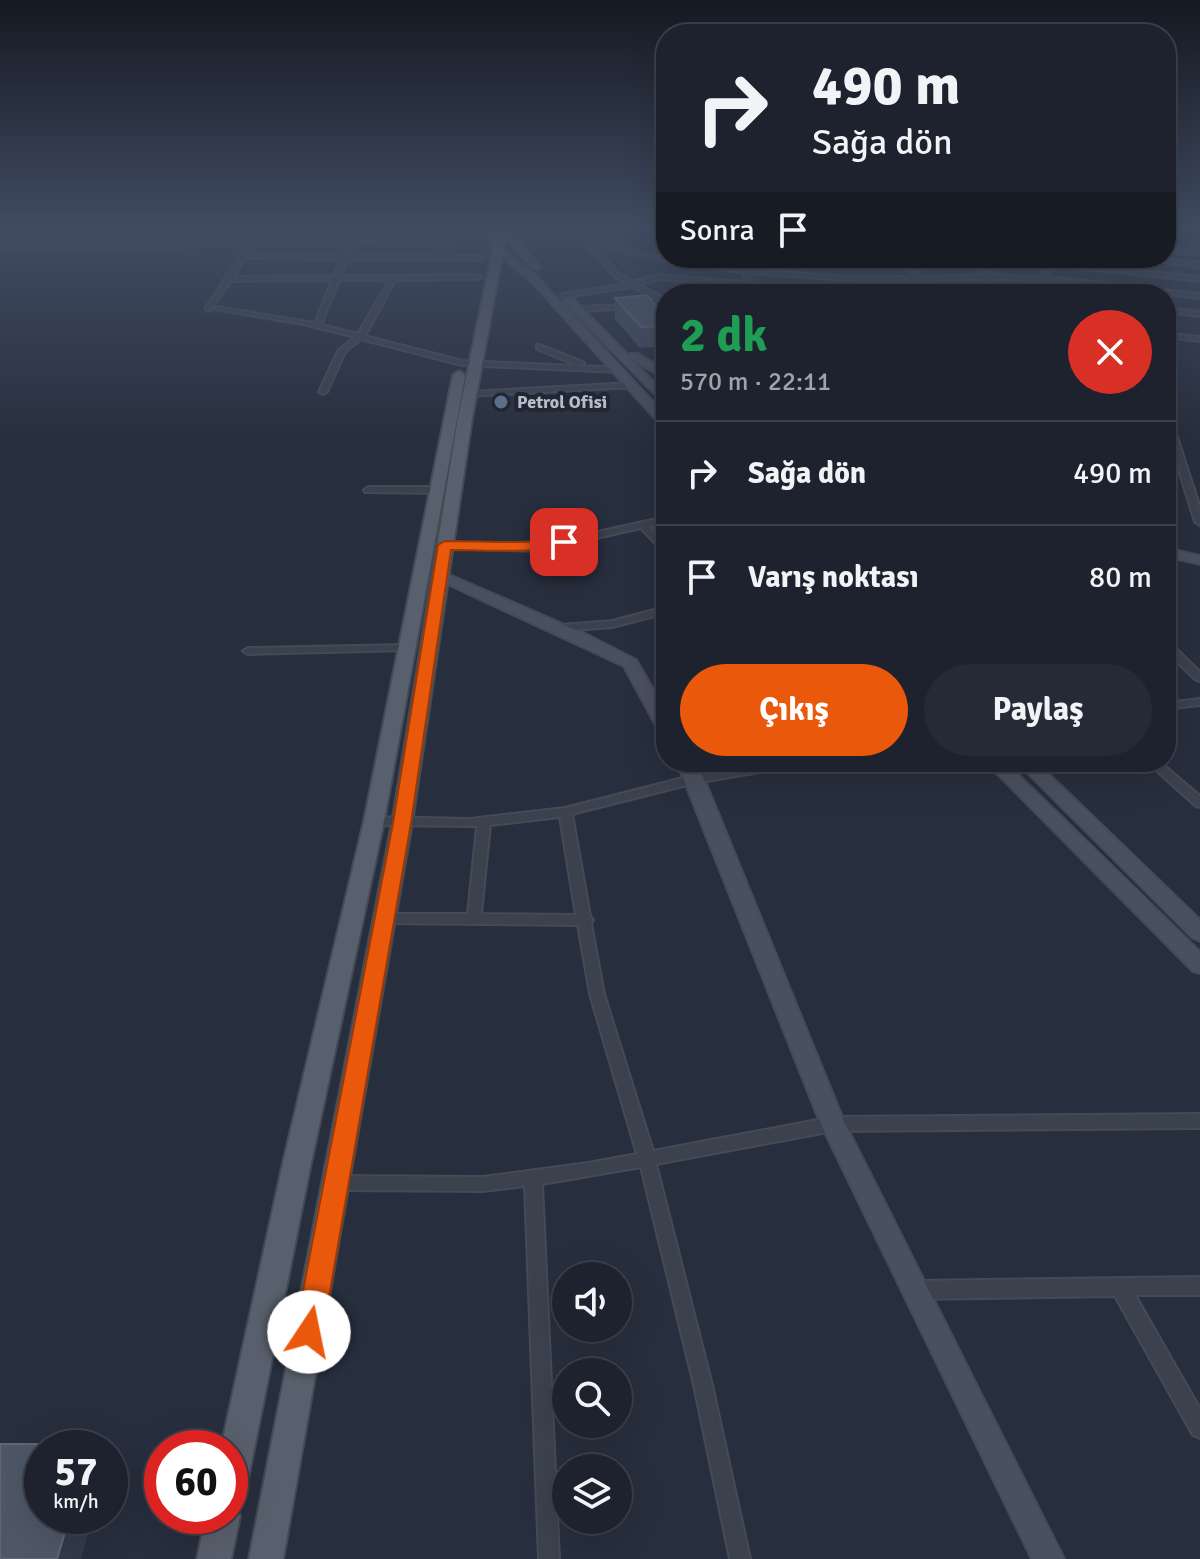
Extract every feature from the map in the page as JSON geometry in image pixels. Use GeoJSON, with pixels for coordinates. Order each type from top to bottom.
{"type":"FeatureCollection","features":[{"type":"Feature","properties":{"kind":"main road"},"geometry":{"type":"LineString","coordinates":[[266,1559],[338,1183],[402,823],[470,394],[468,363],[481,302]]}},
{"type":"Feature","properties":{"kind":"main road"},"geometry":{"type":"LineString","coordinates":[[241,1430],[297,1163],[374,821],[435,490],[481,302]]}},
{"type":"Feature","properties":{"kind":"main road"},"geometry":{"type":"LineString","coordinates":[[214,1559],[219,1534]]}},
{"type":"Feature","properties":{"kind":"street"},"geometry":{"type":"LineString","coordinates":[[217,302],[213,309],[317,326],[468,363],[582,367],[656,377]]}},
{"type":"Feature","properties":{"kind":"street"},"geometry":{"type":"LineString","coordinates":[[317,326],[327,302]]}},
{"type":"Feature","properties":{"kind":"street"},"geometry":{"type":"LineString","coordinates":[[323,392],[342,351],[361,336],[380,302]]}},
{"type":"Feature","properties":{"kind":"street"},"geometry":{"type":"LineString","coordinates":[[555,302],[656,412]]}},
{"type":"Feature","properties":{"kind":"street"},"geometry":{"type":"LineString","coordinates":[[571,302],[656,390]]}},
{"type":"Feature","properties":{"kind":"street"},"geometry":{"type":"LineString","coordinates":[[651,306],[656,305]]}},
{"type":"Feature","properties":{"kind":"street"},"geometry":{"type":"LineString","coordinates":[[578,309],[637,306]]}},
{"type":"Feature","properties":{"kind":"street"},"geometry":{"type":"LineString","coordinates":[[1176,311],[1200,314]]}},
{"type":"Feature","properties":{"kind":"street"},"geometry":{"type":"LineString","coordinates":[[1176,336],[1200,339]]}},
{"type":"Feature","properties":{"kind":"street"},"geometry":{"type":"LineString","coordinates":[[605,337],[656,371]]}},
{"type":"Feature","properties":{"kind":"street"},"geometry":{"type":"LineString","coordinates":[[540,347],[579,362],[582,367]]}},
{"type":"Feature","properties":{"kind":"street"},"geometry":{"type":"LineString","coordinates":[[470,394],[631,385]]}},
{"type":"Feature","properties":{"kind":"street"},"geometry":{"type":"LineString","coordinates":[[1176,446],[1200,522]]}},
{"type":"Feature","properties":{"kind":"street"},"geometry":{"type":"LineString","coordinates":[[368,490],[435,490]]}},
{"type":"Feature","properties":{"kind":"street"},"geometry":{"type":"LineString","coordinates":[[445,545],[538,548],[656,522]]}},
{"type":"Feature","properties":{"kind":"street"},"geometry":{"type":"LineString","coordinates":[[642,524],[656,539]]}},
{"type":"Feature","properties":{"kind":"street"},"geometry":{"type":"LineString","coordinates":[[1176,554],[1200,560]]}},
{"type":"Feature","properties":{"kind":"street"},"geometry":{"type":"LineString","coordinates":[[440,575],[561,628],[630,663],[656,709]]}},
{"type":"Feature","properties":{"kind":"street"},"geometry":{"type":"LineString","coordinates":[[561,628],[612,624],[656,613]]}},
{"type":"Feature","properties":{"kind":"street"},"geometry":{"type":"LineString","coordinates":[[248,651],[406,648]]}},
{"type":"Feature","properties":{"kind":"street"},"geometry":{"type":"LineString","coordinates":[[1176,655],[1200,678]]}},
{"type":"Feature","properties":{"kind":"street"},"geometry":{"type":"LineString","coordinates":[[1176,705],[1200,702]]}},
{"type":"Feature","properties":{"kind":"street"},"geometry":{"type":"LineString","coordinates":[[374,821],[484,821],[565,812],[684,772]]}},
{"type":"Feature","properties":{"kind":"street"},"geometry":{"type":"LineString","coordinates":[[691,772],[833,1124],[1048,1559]]}},
{"type":"Feature","properties":{"kind":"street"},"geometry":{"type":"LineString","coordinates":[[1005,772],[1200,965]]}},
{"type":"Feature","properties":{"kind":"street"},"geometry":{"type":"LineString","coordinates":[[1036,772],[1200,933]]}},
{"type":"Feature","properties":{"kind":"street"},"geometry":{"type":"LineString","coordinates":[[1164,772],[1200,803]]}},
{"type":"Feature","properties":{"kind":"street"},"geometry":{"type":"LineString","coordinates":[[565,812],[597,994],[647,1159],[703,1385],[740,1559]]}},
{"type":"Feature","properties":{"kind":"street"},"geometry":{"type":"LineString","coordinates":[[474,920],[484,821]]}},
{"type":"Feature","properties":{"kind":"street"},"geometry":{"type":"LineString","coordinates":[[384,919],[586,920]]}},
{"type":"Feature","properties":{"kind":"street"},"geometry":{"type":"LineString","coordinates":[[338,1183],[483,1184],[647,1159],[833,1124],[1200,1121]]}},
{"type":"Feature","properties":{"kind":"street"},"geometry":{"type":"LineString","coordinates":[[533,1177],[549,1559]]}},
{"type":"Feature","properties":{"kind":"street"},"geometry":{"type":"LineString","coordinates":[[915,1290],[1200,1286]]}},
{"type":"Feature","properties":{"kind":"street"},"geometry":{"type":"LineString","coordinates":[[1120,1287],[1200,1428]]}},
{"type":"Feature","properties":{"kind":"building"},"geometry":{"type":"Polygon","coordinates":[[[618,302],[653,302],[656,305],[656,326],[641,327],[618,302]]]}},
{"type":"Feature","properties":{"kind":"building"},"geometry":{"type":"Polygon","coordinates":[[[0,1444],[24,1444],[24,1534],[65,1534],[57,1559],[0,1559],[0,1444]]]}},
{"type":"Feature","properties":{"kind":"place","name":"Petrol Ofisi"},"geometry":{"type":"Point","coordinates":[501,402]}},
{"type":"Feature","properties":{"kind":"route"},"geometry":{"type":"LineString","coordinates":[[309,1332],[402,823],[445,545],[526,549],[564,542]]}}]}
